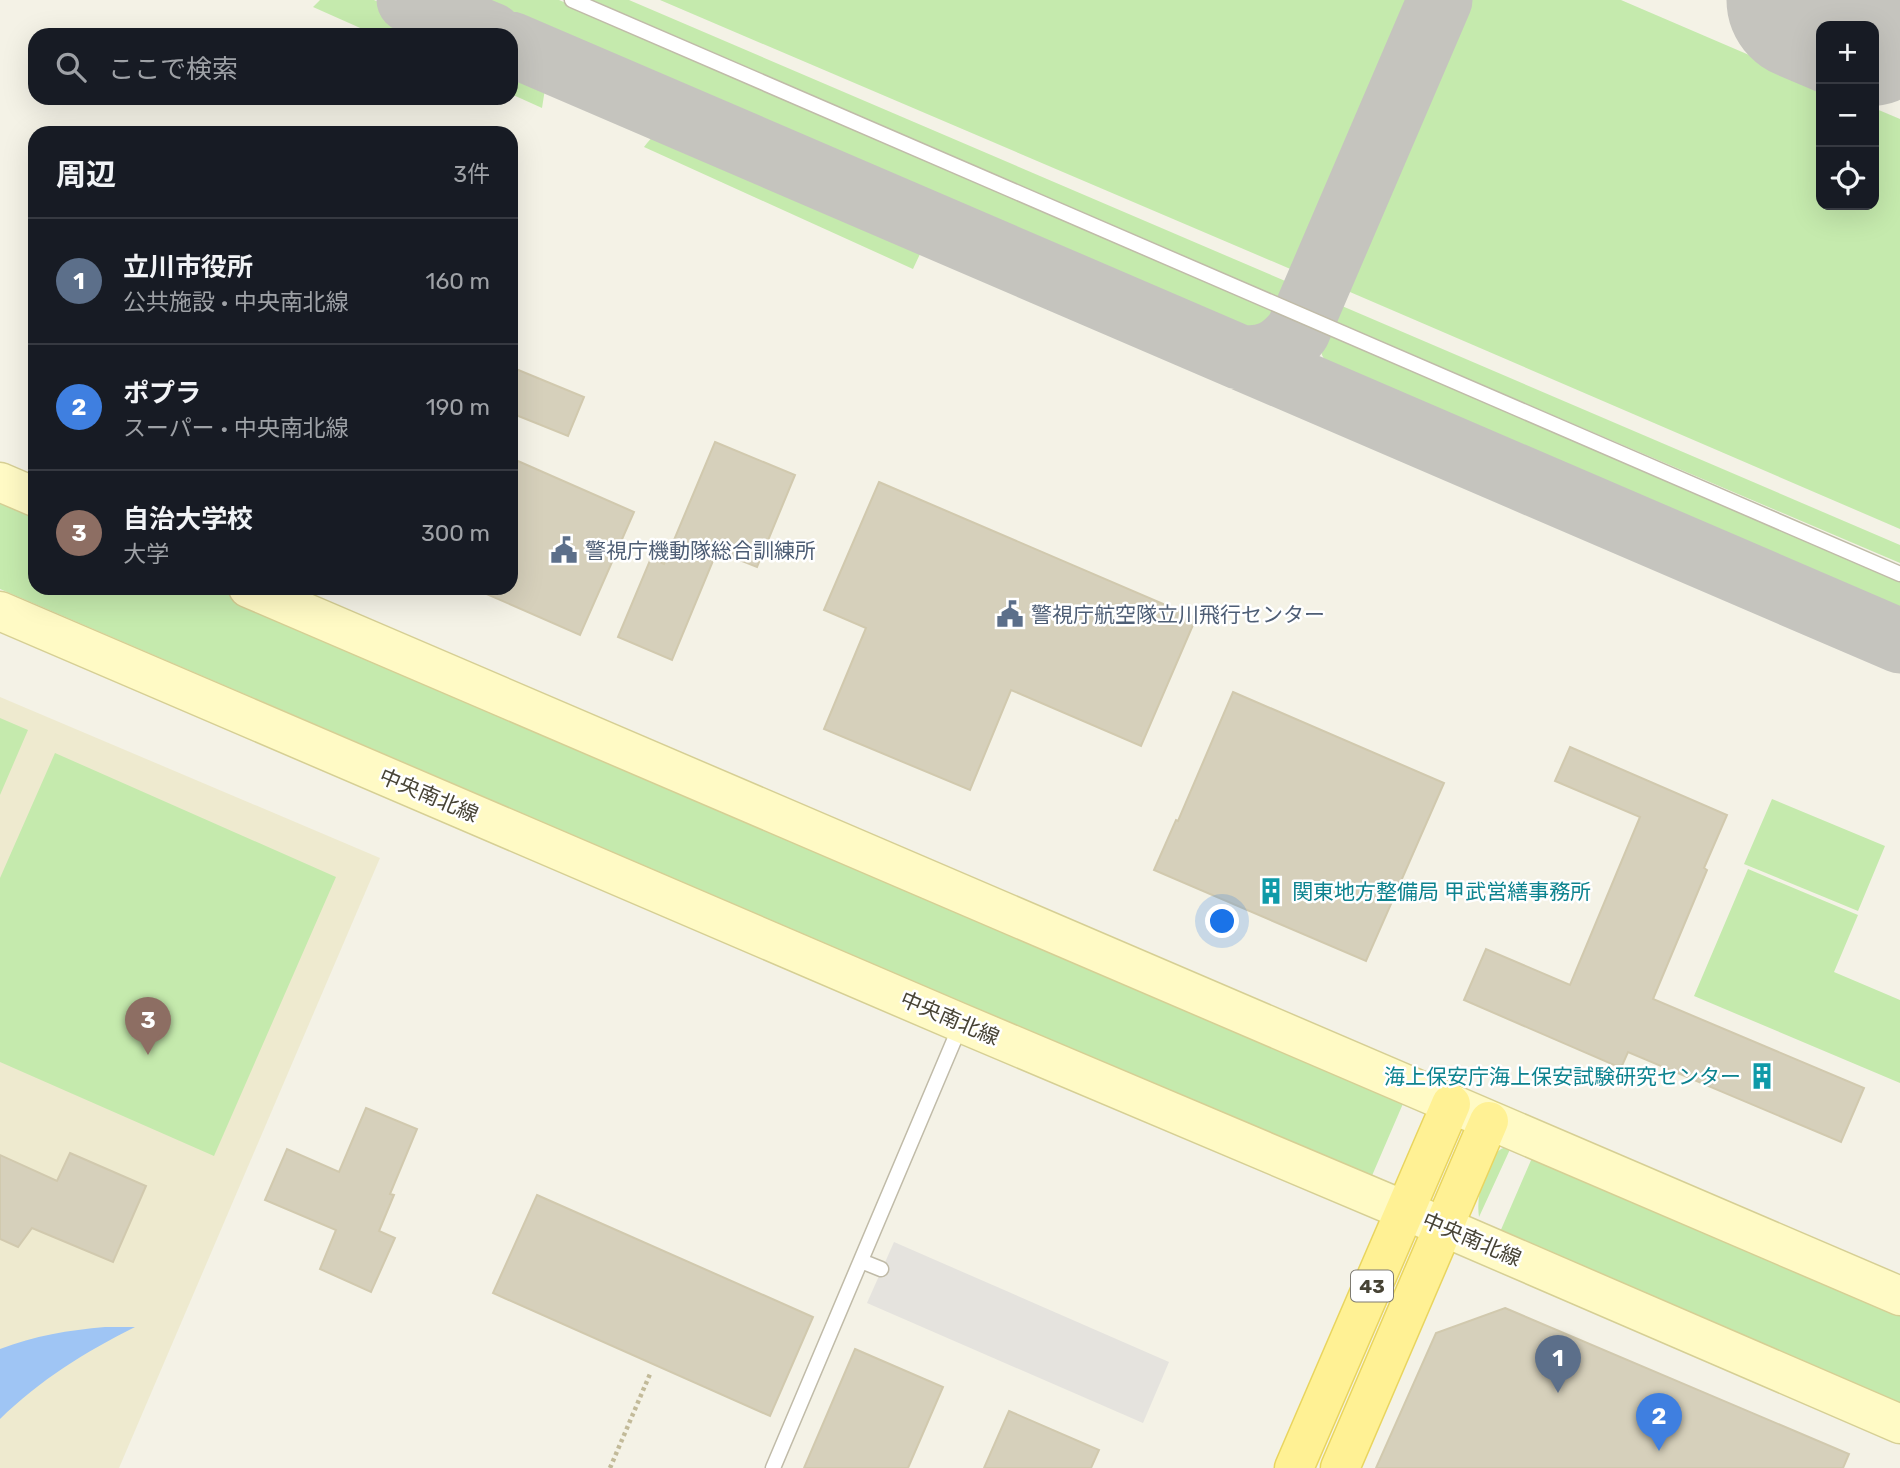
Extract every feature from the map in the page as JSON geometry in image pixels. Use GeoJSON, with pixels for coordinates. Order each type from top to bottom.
{"type":"FeatureCollection","features":[{"type":"Feature","properties":{"kind":"main road"},"geometry":{"type":"LineString","coordinates":[[0,482],[28,493]]}},
{"type":"Feature","properties":{"kind":"main road"},"geometry":{"type":"LineString","coordinates":[[264,595],[1900,1296]]}},
{"type":"Feature","properties":{"kind":"main road","name":"中央南北線"},"geometry":{"type":"LineString","coordinates":[[0,611],[1900,1424]]}},
{"type":"Feature","properties":{"kind":"main road","name":"43"},"geometry":{"type":"LineString","coordinates":[[1294,1468],[1451,1104]]}},
{"type":"Feature","properties":{"kind":"main road","name":"43"},"geometry":{"type":"LineString","coordinates":[[1340,1468],[1489,1121]]}},
{"type":"Feature","properties":{"kind":"lane"},"geometry":{"type":"LineString","coordinates":[[572,0],[1900,574]]}},
{"type":"Feature","properties":{"kind":"lane"},"geometry":{"type":"LineString","coordinates":[[773,1468],[961,1023]]}},
{"type":"Feature","properties":{"kind":"lane"},"geometry":{"type":"LineString","coordinates":[[861,1261],[881,1269]]}},
{"type":"Feature","properties":{"kind":"path"},"geometry":{"type":"LineString","coordinates":[[610,1468],[650,1374]]}},
{"type":"Feature","properties":{"kind":"shaded area"},"geometry":{"type":"Polygon","coordinates":[[[0,697],[380,858],[119,1468],[0,1468],[0,697]]]}},
{"type":"Feature","properties":{"kind":"shaded area"},"geometry":{"type":"Polygon","coordinates":[[[894,1242],[1169,1362],[1143,1423],[867,1303],[894,1242]]]}},
{"type":"Feature","properties":{"kind":"green space"},"geometry":{"type":"Polygon","coordinates":[[[320,0],[374,0],[439,28],[360,28],[313,7],[320,0]]]}},
{"type":"Feature","properties":{"kind":"green space"},"geometry":{"type":"Polygon","coordinates":[[[466,0],[559,0],[1292,314],[1285,327],[1276,335],[1266,338],[1251,337],[466,0]]]}},
{"type":"Feature","properties":{"kind":"green space"},"geometry":{"type":"Polygon","coordinates":[[[586,0],[629,0],[1304,289],[1297,306],[586,0]]]}},
{"type":"Feature","properties":{"kind":"green space"},"geometry":{"type":"Polygon","coordinates":[[[660,0],[1427,0],[1309,277],[660,0]]]}},
{"type":"Feature","properties":{"kind":"green space"},"geometry":{"type":"Polygon","coordinates":[[[1466,0],[1621,0],[1816,84],[1816,210],[1879,210],[1879,110],[1900,119],[1900,529],[1343,289],[1466,0]]]}},
{"type":"Feature","properties":{"kind":"green space"},"geometry":{"type":"Polygon","coordinates":[[[518,62],[536,70],[545,89],[542,108],[518,97],[518,62]]]}},
{"type":"Feature","properties":{"kind":"green space"},"geometry":{"type":"Polygon","coordinates":[[[672,126],[926,241],[913,269],[644,147],[656,134],[672,126]]]}},
{"type":"Feature","properties":{"kind":"green space"},"geometry":{"type":"Polygon","coordinates":[[[1335,303],[1900,545],[1900,563],[1329,320],[1335,303]]]}},
{"type":"Feature","properties":{"kind":"green space"},"geometry":{"type":"Polygon","coordinates":[[[1323,331],[1900,578],[1900,614],[1341,374],[1329,364],[1321,352],[1323,331]]]}},
{"type":"Feature","properties":{"kind":"green space"},"geometry":{"type":"Polygon","coordinates":[[[0,495],[28,507],[28,595],[232,595],[1405,1099],[1371,1178],[0,589],[0,495]]]}},
{"type":"Feature","properties":{"kind":"green space"},"geometry":{"type":"Polygon","coordinates":[[[1608,527],[1683,559],[1675,577],[1600,545],[1608,527]]]}},
{"type":"Feature","properties":{"kind":"green space"},"geometry":{"type":"Polygon","coordinates":[[[1708,568],[1798,608],[1790,627],[1699,587],[1708,568]]]}},
{"type":"Feature","properties":{"kind":"green space"},"geometry":{"type":"Polygon","coordinates":[[[1818,615],[1900,652],[1900,673],[1810,633],[1818,615]]]}},
{"type":"Feature","properties":{"kind":"green space"},"geometry":{"type":"Polygon","coordinates":[[[0,718],[28,730],[0,795],[0,718]]]}},
{"type":"Feature","properties":{"kind":"green space"},"geometry":{"type":"Polygon","coordinates":[[[55,753],[336,877],[214,1156],[0,1062],[0,878],[55,753]]]}},
{"type":"Feature","properties":{"kind":"green space"},"geometry":{"type":"Polygon","coordinates":[[[1772,799],[1885,846],[1858,911],[1744,864],[1772,799]]]}},
{"type":"Feature","properties":{"kind":"green space"},"geometry":{"type":"Polygon","coordinates":[[[1748,869],[1858,915],[1834,972],[1900,1000],[1900,1083],[1694,996],[1748,869]]]}},
{"type":"Feature","properties":{"kind":"green space"},"geometry":{"type":"Polygon","coordinates":[[[1512,1145],[1479,1217],[1484,1175],[1498,1151],[1512,1145]]]}},
{"type":"Feature","properties":{"kind":"green space"},"geometry":{"type":"Polygon","coordinates":[[[1535,1151],[1900,1308],[1900,1405],[1500,1232],[1535,1151]]]}},
{"type":"Feature","properties":{"kind":"water"},"geometry":{"type":"Polygon","coordinates":[[[105,1327],[135,1327],[64,1368],[0,1419],[0,1349],[52,1334],[105,1327]]]}},
{"type":"Feature","properties":{"kind":"building"},"geometry":{"type":"Polygon","coordinates":[[[518,370],[584,397],[568,436],[518,416],[518,370]]]}},
{"type":"Feature","properties":{"kind":"building"},"geometry":{"type":"Polygon","coordinates":[[[715,442],[795,475],[757,567],[717,551],[672,660],[618,637],[651,558],[664,564],[715,442]]]}},
{"type":"Feature","properties":{"kind":"building","name":"警視庁機動隊総合訓練所"},"geometry":{"type":"Polygon","coordinates":[[[518,461],[634,512],[580,635],[489,595],[518,595],[518,461]]]}},
{"type":"Feature","properties":{"kind":"building","name":"警視庁航空隊立川飛行センター"},"geometry":{"type":"Polygon","coordinates":[[[879,482],[1196,618],[1141,746],[1011,690],[970,790],[824,729],[866,628],[824,610],[879,482]]]}},
{"type":"Feature","properties":{"kind":"building"},"geometry":{"type":"Polygon","coordinates":[[[1233,692],[1444,783],[1366,961],[1154,870],[1233,692]]]}},
{"type":"Feature","properties":{"kind":"building"},"geometry":{"type":"Polygon","coordinates":[[[1570,747],[1727,815],[1653,999],[1864,1088],[1841,1142],[1628,1052],[1621,1068],[1464,1000],[1486,949],[1570,985],[1640,817],[1555,781],[1570,747]]]}},
{"type":"Feature","properties":{"kind":"building"},"geometry":{"type":"Polygon","coordinates":[[[366,1108],[417,1129],[390,1194],[394,1195],[379,1231],[395,1238],[371,1292],[320,1269],[336,1230],[265,1200],[287,1149],[339,1172],[366,1108]]]}},
{"type":"Feature","properties":{"kind":"building"},"geometry":{"type":"Polygon","coordinates":[[[70,1153],[146,1186],[113,1262],[32,1228],[18,1247],[0,1239],[0,1155],[57,1181],[70,1153]]]}},
{"type":"Feature","properties":{"kind":"building"},"geometry":{"type":"Polygon","coordinates":[[[537,1195],[813,1317],[770,1416],[493,1293],[537,1195]]]}},
{"type":"Feature","properties":{"kind":"building"},"geometry":{"type":"Polygon","coordinates":[[[1505,1308],[1849,1454],[1843,1468],[1376,1468],[1436,1333],[1505,1308]]]}},
{"type":"Feature","properties":{"kind":"building"},"geometry":{"type":"Polygon","coordinates":[[[855,1349],[943,1387],[908,1468],[804,1468],[855,1349]]]}},
{"type":"Feature","properties":{"kind":"building"},"geometry":{"type":"Polygon","coordinates":[[[1009,1411],[1099,1450],[1091,1468],[984,1468],[1009,1411]]]}},
{"type":"Feature","properties":{"kind":"taxiway"},"geometry":{"type":"LineString","coordinates":[[409,0],[475,28]]}},
{"type":"Feature","properties":{"kind":"taxiway"},"geometry":{"type":"LineString","coordinates":[[1239,357],[1257,357],[1273,353],[1298,331],[1440,0]]}},
{"type":"Feature","properties":{"kind":"taxiway"},"geometry":{"type":"LineString","coordinates":[[518,47],[1900,641]]}},
{"type":"Feature","properties":{"kind":"runway"},"geometry":{"type":"LineString","coordinates":[[1807,0],[1856,21]]}},
{"type":"Feature","properties":{"kind":"place","name":"警視庁機動隊総合訓練所"},"geometry":{"type":"Point","coordinates":[564,550]}},
{"type":"Feature","properties":{"kind":"place","name":"警視庁航空隊立川飛行センター"},"geometry":{"type":"Point","coordinates":[1010,614]}},
{"type":"Feature","properties":{"kind":"place","name":"関東地方整備局 甲武営繕事務所"},"geometry":{"type":"Point","coordinates":[1271,891]}},
{"type":"Feature","properties":{"kind":"place","name":"自治大学校"},"geometry":{"type":"Point","coordinates":[148,1055]}},
{"type":"Feature","properties":{"kind":"place","name":"海上保安庁海上保安試験研究センター"},"geometry":{"type":"Point","coordinates":[1762,1076]}},
{"type":"Feature","properties":{"kind":"place","name":"立川市役所"},"geometry":{"type":"Point","coordinates":[1558,1393]}},
{"type":"Feature","properties":{"kind":"place","name":"ポプラ"},"geometry":{"type":"Point","coordinates":[1659,1451]}}]}
